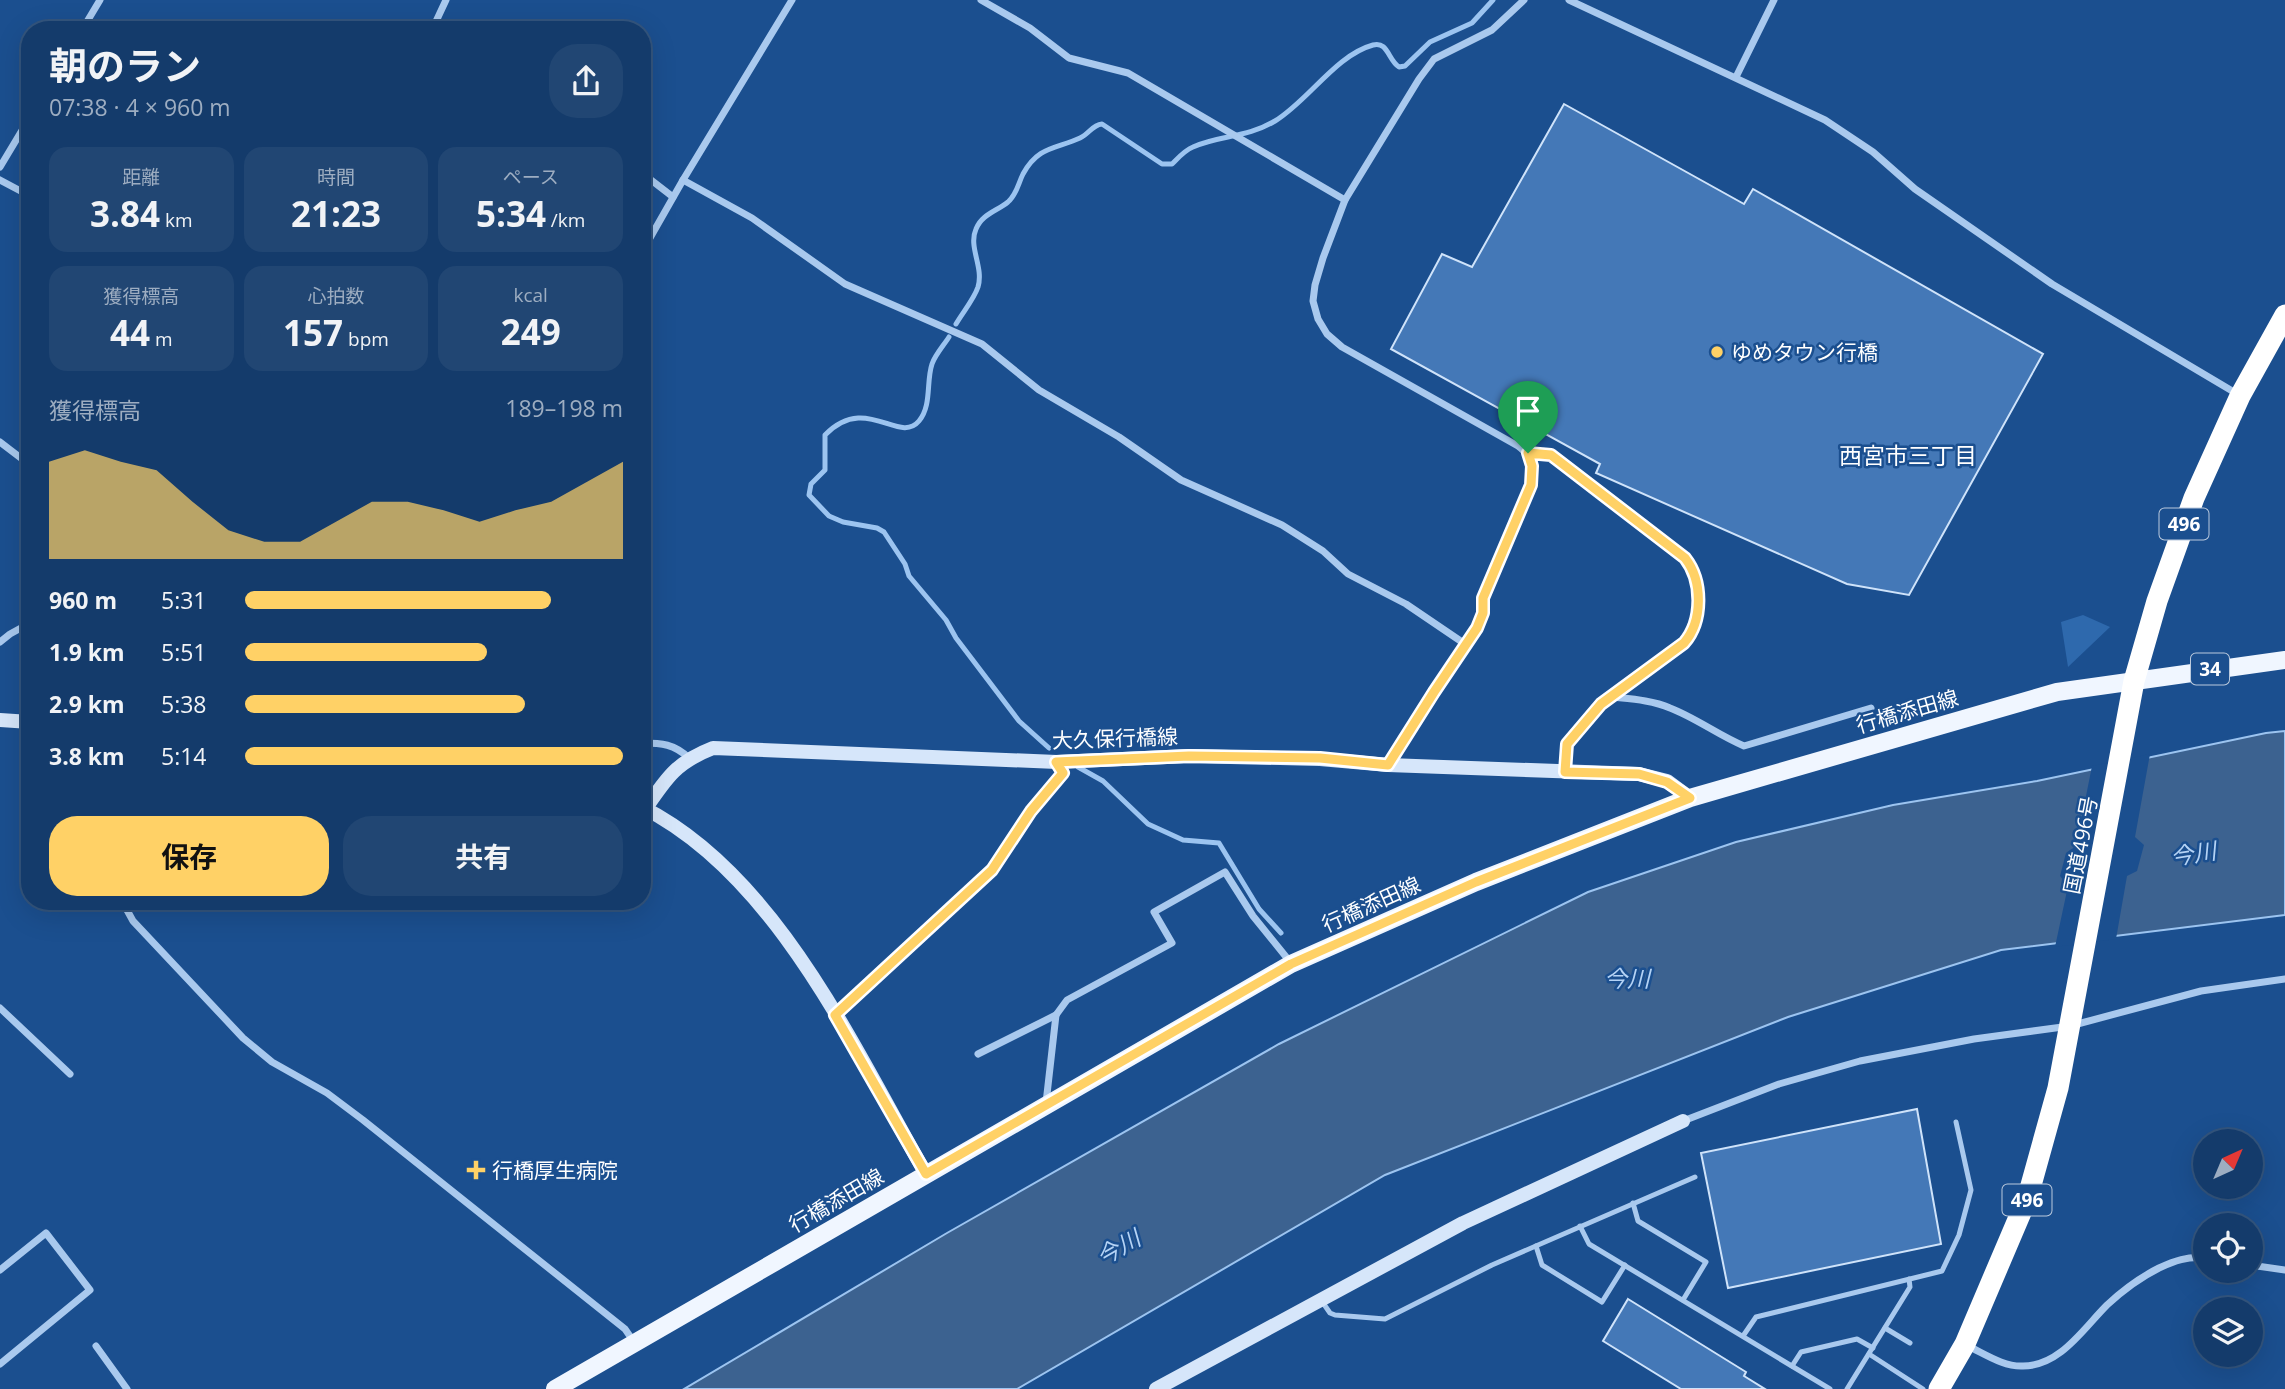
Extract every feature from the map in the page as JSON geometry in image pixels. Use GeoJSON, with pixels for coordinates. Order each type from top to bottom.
{"type":"FeatureCollection","features":[{"type":"Feature","properties":{"kind":"highway","name":"国道496号"},"geometry":{"type":"LineString","coordinates":[[1938,1389],[1965,1344],[2028,1196],[2057,1088],[2076,998],[2134,681],[2157,601],[2194,498],[2240,396],[2285,315]]}},
{"type":"Feature","properties":{"kind":"main road","name":"行橋添田線"},"geometry":{"type":"LineString","coordinates":[[555,1389],[1291,964],[1476,882],[1690,798],[2057,692],[2285,660]]}},
{"type":"Feature","properties":{"kind":"main road"},"geometry":{"type":"LineString","coordinates":[[0,720],[21,721]]}},
{"type":"Feature","properties":{"kind":"main road","name":"大久保行橋線"},"geometry":{"type":"LineString","coordinates":[[651,799],[667,778],[689,758],[713,748],[1056,762],[1189,756],[1320,758],[1388,765],[1639,774],[1667,782],[1690,798]]}},
{"type":"Feature","properties":{"kind":"main road","name":"大久保行橋線"},"geometry":{"type":"LineString","coordinates":[[651,812],[691,838],[735,877],[787,937],[926,1174]]}},
{"type":"Feature","properties":{"kind":"main road"},"geometry":{"type":"LineString","coordinates":[[1156,1389],[1462,1223],[1683,1121]]}},
{"type":"Feature","properties":{"kind":"street"},"geometry":{"type":"LineString","coordinates":[[87,21],[100,0]]}},
{"type":"Feature","properties":{"kind":"street"},"geometry":{"type":"LineString","coordinates":[[436,21],[446,0]]}},
{"type":"Feature","properties":{"kind":"street"},"geometry":{"type":"LineString","coordinates":[[651,230],[792,0]]}},
{"type":"Feature","properties":{"kind":"street"},"geometry":{"type":"LineString","coordinates":[[981,0],[1030,28],[1069,58],[1128,73],[1345,200]]}},
{"type":"Feature","properties":{"kind":"street"},"geometry":{"type":"LineString","coordinates":[[1524,0],[1492,30],[1434,59],[1419,79],[1345,200],[1322,258],[1313,301],[1327,334],[1342,347],[1528,453],[1551,455],[1685,558],[1693,568],[1698,616],[1694,631],[1684,643],[1601,704],[1567,744],[1565,772]]}},
{"type":"Feature","properties":{"kind":"street"},"geometry":{"type":"LineString","coordinates":[[1569,0],[1825,120],[1873,152],[1915,189],[2052,284],[2240,396]]}},
{"type":"Feature","properties":{"kind":"street"},"geometry":{"type":"LineString","coordinates":[[1736,77],[1774,0]]}},
{"type":"Feature","properties":{"kind":"street"},"geometry":{"type":"LineString","coordinates":[[0,167],[21,132]]}},
{"type":"Feature","properties":{"kind":"street"},"geometry":{"type":"LineString","coordinates":[[0,180],[21,191]]}},
{"type":"Feature","properties":{"kind":"street"},"geometry":{"type":"LineString","coordinates":[[651,180],[673,197]]}},
{"type":"Feature","properties":{"kind":"street"},"geometry":{"type":"LineString","coordinates":[[683,180],[752,218],[845,284],[982,344],[1039,390],[1119,437],[1181,480],[1282,525],[1323,551],[1348,574],[1406,604],[1465,644]]}},
{"type":"Feature","properties":{"kind":"street"},"geometry":{"type":"LineString","coordinates":[[0,442],[21,458]]}},
{"type":"Feature","properties":{"kind":"street"},"geometry":{"type":"LineString","coordinates":[[1388,765],[1477,628],[1483,613],[1483,598],[1531,485],[1532,466],[1528,453]]}},
{"type":"Feature","properties":{"kind":"street"},"geometry":{"type":"LineString","coordinates":[[0,642],[21,628]]}},
{"type":"Feature","properties":{"kind":"street"},"geometry":{"type":"LineString","coordinates":[[1610,697],[1670,707],[1724,738],[1744,746],[1871,708]]}},
{"type":"Feature","properties":{"kind":"street"},"geometry":{"type":"LineString","coordinates":[[651,743],[670,744],[689,758]]}},
{"type":"Feature","properties":{"kind":"street"},"geometry":{"type":"LineString","coordinates":[[835,1015],[992,870],[1031,811],[1063,773],[1056,762]]}},
{"type":"Feature","properties":{"kind":"street"},"geometry":{"type":"LineString","coordinates":[[978,1054],[1056,1015],[1067,1000],[1172,943],[1154,912],[1225,872],[1253,916],[1291,964]]}},
{"type":"Feature","properties":{"kind":"street"},"geometry":{"type":"LineString","coordinates":[[126,910],[133,921],[243,1038],[272,1062],[327,1093],[363,1120],[625,1329],[635,1342]]}},
{"type":"Feature","properties":{"kind":"street"},"geometry":{"type":"LineString","coordinates":[[1683,1121],[1779,1084],[1860,1061],[1974,1039],[2070,1026],[2201,991],[2285,979]]}},
{"type":"Feature","properties":{"kind":"street"},"geometry":{"type":"LineString","coordinates":[[0,1008],[70,1074]]}},
{"type":"Feature","properties":{"kind":"street"},"geometry":{"type":"LineString","coordinates":[[1046,1105],[1056,1015]]}},
{"type":"Feature","properties":{"kind":"street"},"geometry":{"type":"LineString","coordinates":[[0,1270],[46,1233],[90,1290],[0,1364]]}},
{"type":"Feature","properties":{"kind":"street"},"geometry":{"type":"LineString","coordinates":[[1965,1344],[2005,1364],[2022,1367],[2039,1364],[2060,1353],[2135,1281],[2175,1261],[2193,1259]]}},
{"type":"Feature","properties":{"kind":"street"},"geometry":{"type":"LineString","coordinates":[[2263,1267],[2285,1270]]}},
{"type":"Feature","properties":{"kind":"street"},"geometry":{"type":"LineString","coordinates":[[96,1346],[127,1389]]}},
{"type":"Feature","properties":{"kind":"lane"},"geometry":{"type":"LineString","coordinates":[[1743,1336],[1756,1317],[1942,1271],[1959,1235],[1971,1190],[1956,1122]]}},
{"type":"Feature","properties":{"kind":"lane"},"geometry":{"type":"LineString","coordinates":[[1321,1300],[1330,1314],[1340,1317],[1385,1319],[1536,1246],[1695,1177]]}},
{"type":"Feature","properties":{"kind":"lane"},"geometry":{"type":"LineString","coordinates":[[1633,1203],[1638,1221],[1706,1262],[1683,1300]]}},
{"type":"Feature","properties":{"kind":"lane"},"geometry":{"type":"LineString","coordinates":[[1580,1226],[1589,1244],[1830,1389]]}},
{"type":"Feature","properties":{"kind":"lane"},"geometry":{"type":"LineString","coordinates":[[1536,1246],[1542,1265],[1602,1302],[1625,1265]]}},
{"type":"Feature","properties":{"kind":"lane"},"geometry":{"type":"LineString","coordinates":[[1847,1389],[1910,1287],[1909,1279]]}},
{"type":"Feature","properties":{"kind":"lane"},"geometry":{"type":"LineString","coordinates":[[1885,1328],[1910,1343]]}},
{"type":"Feature","properties":{"kind":"lane"},"geometry":{"type":"LineString","coordinates":[[1792,1366],[1801,1352],[1857,1339],[1923,1389]]}},
{"type":"Feature","properties":{"kind":"shaded area"},"geometry":{"type":"Polygon","coordinates":[[[2083,615],[2110,627],[2068,667],[2061,622],[2083,615]]]}},
{"type":"Feature","properties":{"kind":"water","name":"今川"},"geometry":{"type":"Polygon","coordinates":[[[2285,731],[2285,915],[2001,950],[1788,1017],[1385,1175],[1017,1389],[684,1389],[947,1233],[1279,1044],[1588,892],[1736,842],[1893,805],[2037,781],[2285,731]]]}},
{"type":"Feature","properties":{"kind":"pier"},"geometry":{"type":"Polygon","coordinates":[[[2150,754],[2135,837],[2144,845],[2137,871],[2127,876],[2116,939],[2055,947],[2068,886],[2060,876],[2066,853],[2076,846],[2092,766],[2150,754]]]}},
{"type":"Feature","properties":{"kind":"building","name":"ゆめタウン行橋"},"geometry":{"type":"Polygon","coordinates":[[[1564,104],[1744,204],[1753,189],[2043,354],[1909,595],[1847,584],[1596,473],[1600,464],[1391,349],[1442,254],[1472,267],[1564,104]]]}},
{"type":"Feature","properties":{"kind":"building"},"geometry":{"type":"Polygon","coordinates":[[[1917,1109],[1941,1244],[1728,1288],[1701,1153],[1917,1109]]]}},
{"type":"Feature","properties":{"kind":"building"},"geometry":{"type":"Polygon","coordinates":[[[1628,1299],[1746,1372],[1744,1376],[1765,1389],[1681,1389],[1603,1341],[1628,1299]]]}},
{"type":"Feature","properties":{"kind":"waterway"},"geometry":{"type":"LineString","coordinates":[[956,324],[978,287],[979,272],[974,243],[976,229],[986,216],[1011,199],[1023,174],[1041,153],[1080,138],[1102,124],[1162,164],[1172,164],[1193,147],[1254,131],[1275,121],[1334,68],[1360,50],[1373,45],[1382,46],[1395,64],[1399,67],[1405,66],[1430,42],[1472,23],[1493,0]]}},
{"type":"Feature","properties":{"kind":"waterway"},"geometry":{"type":"LineString","coordinates":[[949,337],[932,364],[926,408],[919,421],[911,427],[867,418],[854,418],[840,423],[825,435],[825,470],[811,484],[809,495],[829,516],[884,532],[905,564],[909,576],[946,620],[956,638],[1019,721],[1049,748]]}},
{"type":"Feature","properties":{"kind":"waterway"},"geometry":{"type":"LineString","coordinates":[[1078,767],[1103,781],[1148,824],[1183,840],[1219,843],[1259,909],[1281,933]]}},
{"type":"Feature","properties":{"kind":"place","name":"ゆめタウン行橋"},"geometry":{"type":"Point","coordinates":[1717,352]}},
{"type":"Feature","properties":{"kind":"place","name":"行橋厚生病院"},"geometry":{"type":"Point","coordinates":[476,1170]}},
{"type":"Feature","properties":{"kind":"district","name":"西宮市三丁目"},"geometry":{"type":"Point","coordinates":[1908,455]}},
{"type":"Feature","properties":{"kind":"route"},"geometry":{"type":"LineString","coordinates":[[1528,453],[1551,455],[1578,474],[1685,558],[1693,568],[1696,581],[1698,616],[1694,631],[1684,643],[1601,704],[1567,744],[1565,772],[1639,774],[1667,782],[1690,798],[1476,882],[1291,964],[926,1174],[835,1015],[992,870],[1031,811],[1063,773],[1056,762],[1189,756],[1320,758],[1388,765],[1477,628],[1483,613],[1483,598],[1531,485],[1532,466],[1528,453]]}}]}
